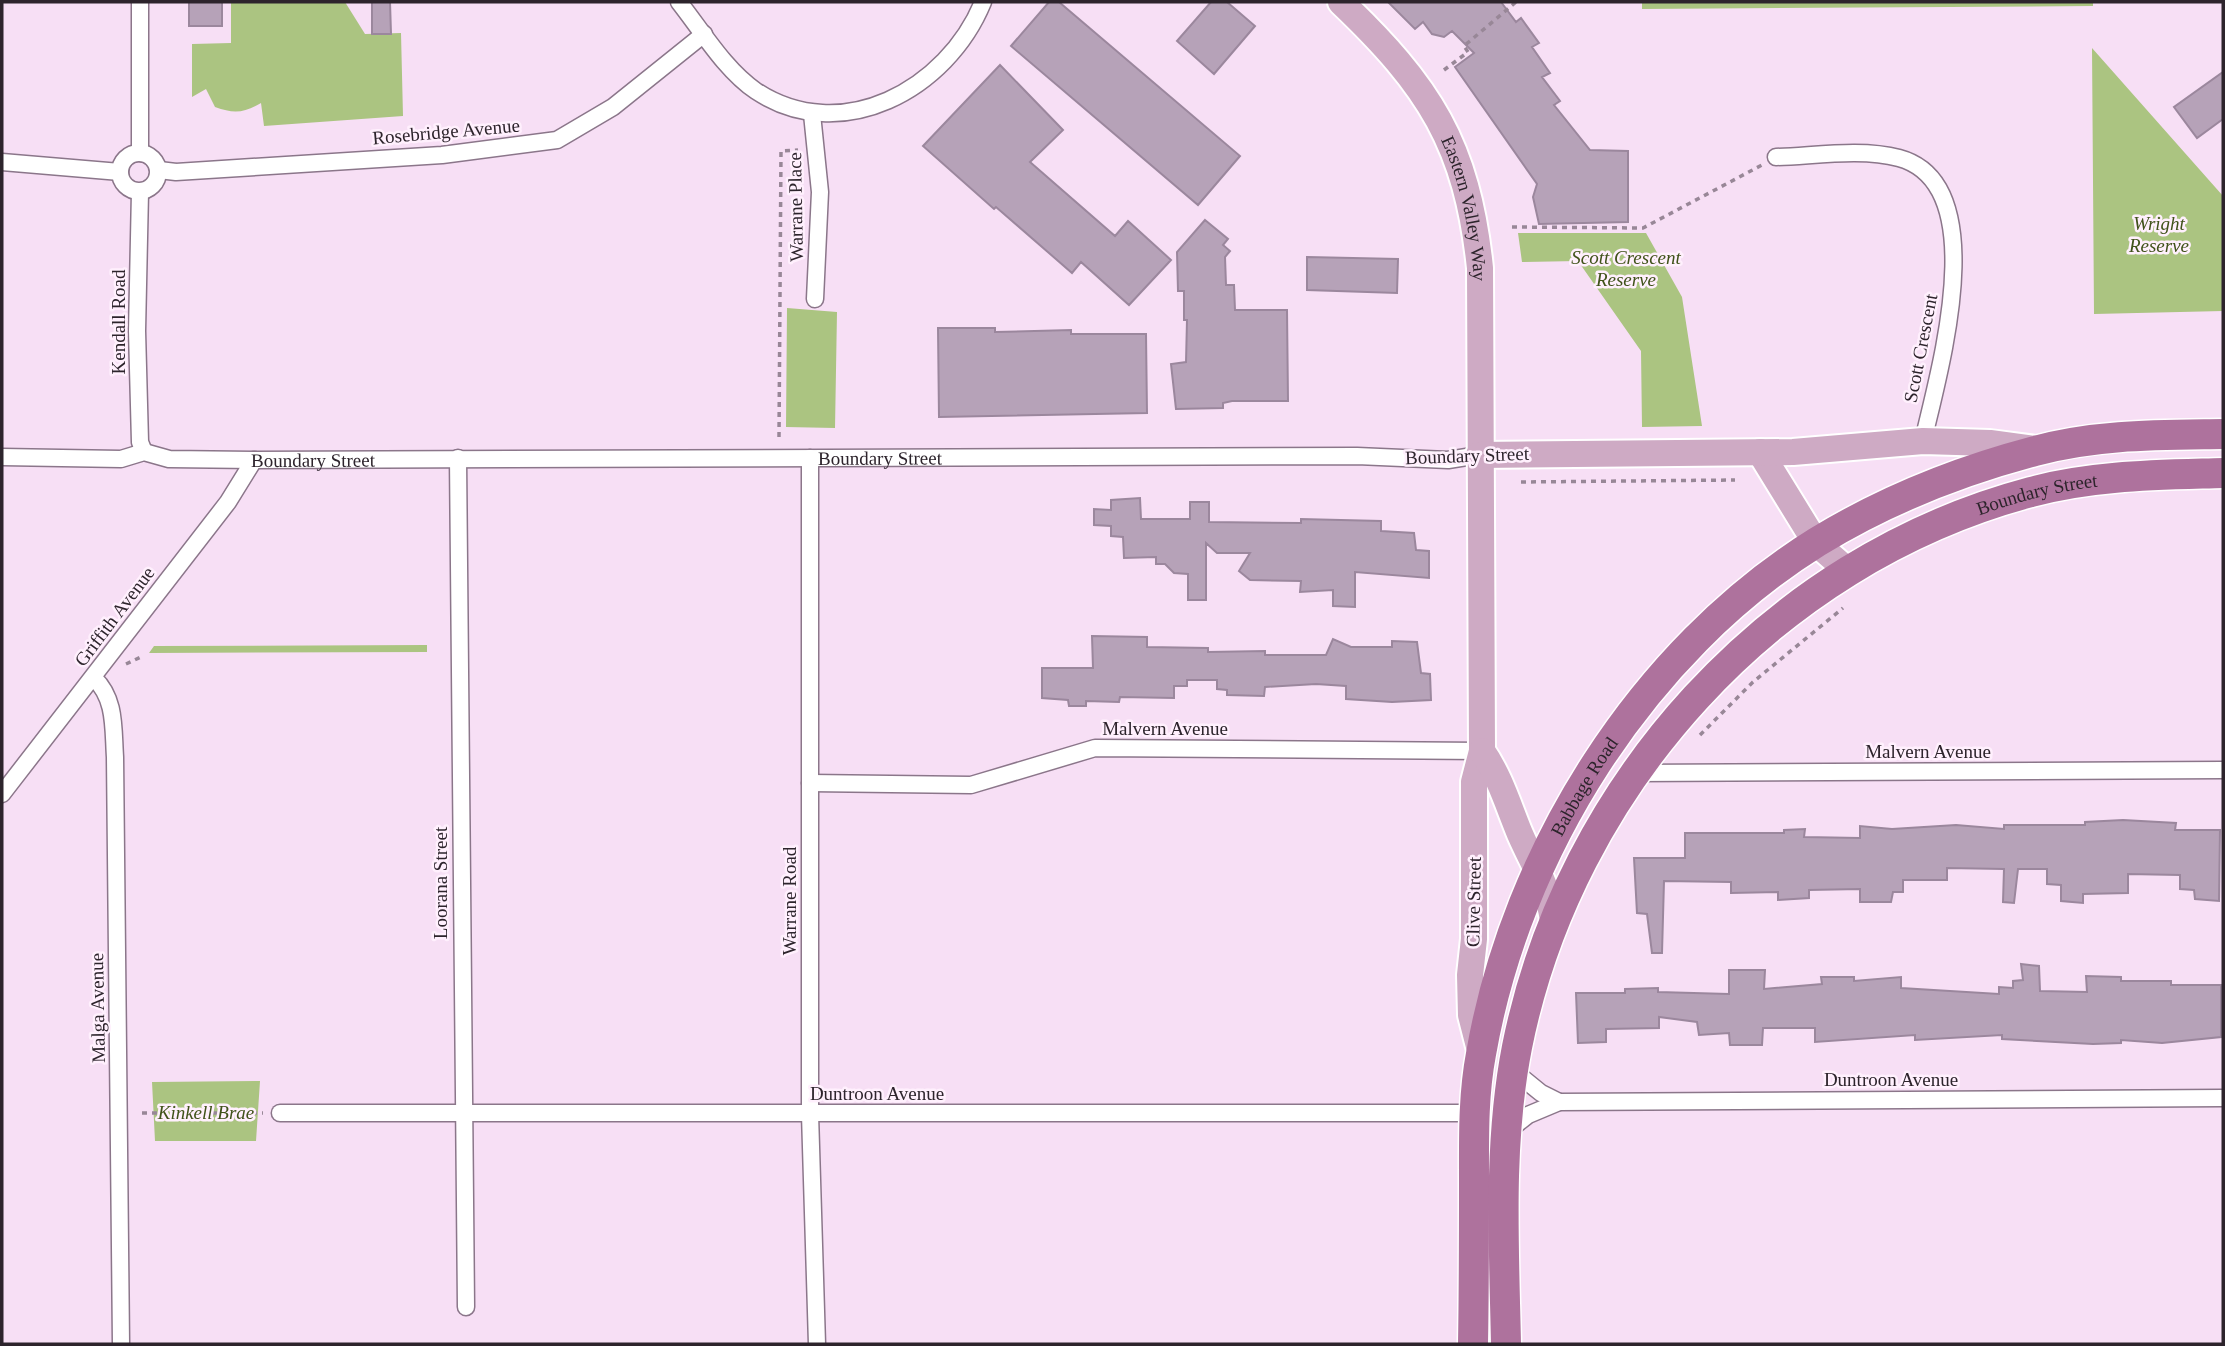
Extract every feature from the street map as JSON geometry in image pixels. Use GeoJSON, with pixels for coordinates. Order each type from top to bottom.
{"type":"FeatureCollection","features":[{"type":"Feature","properties":{"kind":"highway","name":"Boundary Street"},"geometry":{"type":"LineString","coordinates":[[2038,450],[2143,436],[2223,434]]}},
{"type":"Feature","properties":{"kind":"highway","name":"Babbage Road"},"geometry":{"type":"LineString","coordinates":[[1474,1344],[1475,1113],[1481,1054],[1499,976],[1538,865],[1591,773],[1659,681],[1699,637],[1740,600],[1816,543],[1888,503],[1932,485],[2038,450]]}},
{"type":"Feature","properties":{"kind":"highway","name":"Boundary Street"},"geometry":{"type":"LineString","coordinates":[[1848,572],[1922,533],[2030,492],[2090,480],[2223,472]]}},
{"type":"Feature","properties":{"kind":"highway","name":"Babbage Road"},"geometry":{"type":"LineString","coordinates":[[1506,1344],[1505,1161],[1514,1071],[1528,1003],[1553,920],[1602,823],[1634,773],[1689,703],[1724,667],[1801,603],[1848,572]]}},
{"type":"Feature","properties":{"kind":"main road","name":"Eastern Valley Way"},"geometry":{"type":"LineString","coordinates":[[1341,2],[1396,59],[1436,113],[1455,151],[1467,186],[1480,268],[1479,454]]}},
{"type":"Feature","properties":{"kind":"main road","name":"Boundary Street"},"geometry":{"type":"LineString","coordinates":[[1479,454],[1760,452],[1923,441],[1990,443],[2038,450]]}},
{"type":"Feature","properties":{"kind":"main road"},"geometry":{"type":"LineString","coordinates":[[1760,452],[1816,543],[1848,572]]}},
{"type":"Feature","properties":{"kind":"main road","name":"Clive Street"},"geometry":{"type":"LineString","coordinates":[[1479,454],[1482,751],[1474,782],[1474,939],[1470,975],[1471,1015],[1481,1054]]}},
{"type":"Feature","properties":{"kind":"main road"},"geometry":{"type":"LineString","coordinates":[[1482,751],[1500,776],[1522,838],[1538,865],[1553,920]]}},
{"type":"Feature","properties":{"kind":"street"},"geometry":{"type":"LineString","coordinates":[[140,2],[140,153]]}},
{"type":"Feature","properties":{"kind":"street"},"geometry":{"type":"LineString","coordinates":[[679,2],[754,90],[787,107],[812,114],[851,114],[874,108],[919,83],[970,27],[983,2]]}},
{"type":"Feature","properties":{"kind":"street","name":"Rosebridge Avenue"},"geometry":{"type":"LineString","coordinates":[[159,170],[176,172],[442,155],[557,140],[612,107],[704,34]]}},
{"type":"Feature","properties":{"kind":"street","name":"Warrane Place"},"geometry":{"type":"LineString","coordinates":[[812,114],[820,192],[815,299]]}},
{"type":"Feature","properties":{"kind":"street"},"geometry":{"type":"LineString","coordinates":[[140,153],[155,160],[159,170],[152,187],[140,192],[128,188],[120,172],[128,156],[140,153]]}},
{"type":"Feature","properties":{"kind":"street","name":"Scott Crescent"},"geometry":{"type":"LineString","coordinates":[[1776,157],[1869,155],[1900,158],[1932,177],[1950,213],[1952,295],[1923,441]]}},
{"type":"Feature","properties":{"kind":"street"},"geometry":{"type":"LineString","coordinates":[[2,162],[120,172]]}},
{"type":"Feature","properties":{"kind":"street","name":"Kendall Road"},"geometry":{"type":"LineString","coordinates":[[140,192],[138,344],[140,442],[145,452]]}},
{"type":"Feature","properties":{"kind":"street","name":"Boundary Street"},"geometry":{"type":"LineString","coordinates":[[2,457],[121,459],[145,452],[169,458],[254,460],[1357,456],[1448,460],[1479,454]]}},
{"type":"Feature","properties":{"kind":"street","name":"Loorana Street"},"geometry":{"type":"LineString","coordinates":[[458,458],[466,1307]]}},
{"type":"Feature","properties":{"kind":"street","name":"Warrane Road"},"geometry":{"type":"LineString","coordinates":[[810,458],[810,1114],[817,1344]]}},
{"type":"Feature","properties":{"kind":"street","name":"Griffith Avenue"},"geometry":{"type":"LineString","coordinates":[[2,794],[228,502],[254,460]]}},
{"type":"Feature","properties":{"kind":"street","name":"Malga Avenue"},"geometry":{"type":"LineString","coordinates":[[94,678],[103,687],[112,706],[115,757],[121,1344]]}},
{"type":"Feature","properties":{"kind":"street","name":"Malvern Avenue"},"geometry":{"type":"LineString","coordinates":[[810,783],[971,785],[1095,748],[1482,751]]}},
{"type":"Feature","properties":{"kind":"street","name":"Malvern Avenue"},"geometry":{"type":"LineString","coordinates":[[1634,773],[2223,770]]}},
{"type":"Feature","properties":{"kind":"street"},"geometry":{"type":"LineString","coordinates":[[1514,1071],[1541,1093],[1559,1102]]}},
{"type":"Feature","properties":{"kind":"street","name":"Duntroon Avenue"},"geometry":{"type":"LineString","coordinates":[[1508,1131],[1528,1115],[1559,1102],[2223,1098]]}},
{"type":"Feature","properties":{"kind":"street","name":"Duntroon Avenue"},"geometry":{"type":"LineString","coordinates":[[280,1113],[1475,1113]]}},
{"type":"Feature","properties":{"kind":"path"},"geometry":{"type":"LineString","coordinates":[[1444,70],[1468,52],[1464,46],[1516,2]]}},
{"type":"Feature","properties":{"kind":"path"},"geometry":{"type":"LineString","coordinates":[[779,436],[781,151]]}},
{"type":"Feature","properties":{"kind":"path"},"geometry":{"type":"LineString","coordinates":[[1512,227],[1643,228],[1776,157]]}},
{"type":"Feature","properties":{"kind":"path"},"geometry":{"type":"LineString","coordinates":[[1521,482],[1735,480]]}},
{"type":"Feature","properties":{"kind":"path"},"geometry":{"type":"LineString","coordinates":[[1695,740],[1753,682],[1845,607]]}},
{"type":"Feature","properties":{"kind":"path"},"geometry":{"type":"LineString","coordinates":[[142,1112],[280,1113]]}},
{"type":"Feature","properties":{"kind":"green space"},"geometry":{"type":"Polygon","coordinates":[[[231,2],[345,2],[365,34],[401,33],[403,116],[264,126],[261,103],[244,111],[228,111],[215,107],[206,89],[192,97],[192,44],[231,43],[231,2]]]}},
{"type":"Feature","properties":{"kind":"green space"},"geometry":{"type":"Polygon","coordinates":[[[1642,2],[2093,2],[2093,6],[1642,9],[1642,2]]]}},
{"type":"Feature","properties":{"kind":"green space","name":"Wright Reserve"},"geometry":{"type":"Polygon","coordinates":[[[2092,48],[2223,196],[2223,311],[2094,314],[2092,48]]]}},
{"type":"Feature","properties":{"kind":"green space","name":"Scott Crescent Reserve"},"geometry":{"type":"Polygon","coordinates":[[[1518,233],[1646,233],[1682,297],[1702,426],[1642,427],[1641,351],[1578,261],[1522,262],[1518,233]]]}},
{"type":"Feature","properties":{"kind":"green space"},"geometry":{"type":"Polygon","coordinates":[[[787,308],[837,312],[835,428],[786,427],[787,308]]]}},
{"type":"Feature","properties":{"kind":"green space"},"geometry":{"type":"Polygon","coordinates":[[[427,645],[427,652],[149,653],[154,646],[427,645]]]}},
{"type":"Feature","properties":{"kind":"green space","name":"Kinkell Brae"},"geometry":{"type":"Polygon","coordinates":[[[260,1081],[256,1141],[155,1141],[152,1082],[260,1081]]]}},
{"type":"Feature","properties":{"kind":"building"},"geometry":{"type":"Polygon","coordinates":[[[189,2],[222,2],[222,26],[189,26],[189,2]]]}},
{"type":"Feature","properties":{"kind":"building"},"geometry":{"type":"Polygon","coordinates":[[[372,2],[390,2],[391,34],[372,34],[372,2]]]}},
{"type":"Feature","properties":{"kind":"building"},"geometry":{"type":"Polygon","coordinates":[[[1049,2],[1059,2],[1240,156],[1198,205],[1011,46],[1049,2]]]}},
{"type":"Feature","properties":{"kind":"building"},"geometry":{"type":"Polygon","coordinates":[[[1211,2],[1227,2],[1255,26],[1214,74],[1177,41],[1211,2]]]}},
{"type":"Feature","properties":{"kind":"building"},"geometry":{"type":"Polygon","coordinates":[[[1388,2],[1501,2],[1516,22],[1521,18],[1539,43],[1532,47],[1550,73],[1542,77],[1560,101],[1554,105],[1590,150],[1628,151],[1628,222],[1539,224],[1533,197],[1537,184],[1455,67],[1474,53],[1452,31],[1444,37],[1432,34],[1423,22],[1415,29],[1388,2]]]}},
{"type":"Feature","properties":{"kind":"building"},"geometry":{"type":"Polygon","coordinates":[[[1000,65],[1063,130],[1030,162],[1115,236],[1128,221],[1171,260],[1129,305],[1081,262],[1072,273],[923,146],[1000,65]]]}},
{"type":"Feature","properties":{"kind":"building"},"geometry":{"type":"Polygon","coordinates":[[[2223,72],[2223,119],[2197,138],[2174,107],[2223,72]]]}},
{"type":"Feature","properties":{"kind":"building"},"geometry":{"type":"Polygon","coordinates":[[[1205,220],[1228,239],[1223,245],[1230,251],[1225,257],[1226,285],[1234,285],[1235,310],[1287,310],[1288,401],[1232,401],[1223,403],[1223,408],[1176,409],[1171,364],[1186,362],[1187,320],[1184,320],[1184,291],[1178,291],[1177,252],[1205,220]]]}},
{"type":"Feature","properties":{"kind":"building"},"geometry":{"type":"Polygon","coordinates":[[[1307,257],[1398,259],[1397,293],[1307,290],[1307,257]]]}},
{"type":"Feature","properties":{"kind":"building"},"geometry":{"type":"Polygon","coordinates":[[[938,328],[995,328],[995,332],[1071,330],[1071,334],[1146,334],[1147,413],[939,417],[938,328]]]}},
{"type":"Feature","properties":{"kind":"building"},"geometry":{"type":"Polygon","coordinates":[[[1140,498],[1141,519],[1190,519],[1190,502],[1209,502],[1209,522],[1301,523],[1301,519],[1381,521],[1381,531],[1414,533],[1416,550],[1429,551],[1429,578],[1355,572],[1355,607],[1333,606],[1333,590],[1300,592],[1301,581],[1250,580],[1239,571],[1250,553],[1217,553],[1206,543],[1206,600],[1188,600],[1188,574],[1174,573],[1165,564],[1156,564],[1156,557],[1124,558],[1123,537],[1111,536],[1111,526],[1094,525],[1094,509],[1111,510],[1111,500],[1140,498]]]}},
{"type":"Feature","properties":{"kind":"building"},"geometry":{"type":"Polygon","coordinates":[[[1092,636],[1147,637],[1147,647],[1208,648],[1208,652],[1265,651],[1265,655],[1326,655],[1333,639],[1351,647],[1392,647],[1392,641],[1417,642],[1421,673],[1430,674],[1431,700],[1392,702],[1346,699],[1346,686],[1316,684],[1265,687],[1264,696],[1227,695],[1227,690],[1217,689],[1217,680],[1187,680],[1187,686],[1174,686],[1174,698],[1120,697],[1119,702],[1086,701],[1086,706],[1069,706],[1068,700],[1042,698],[1042,668],[1093,668],[1092,636]]]}},
{"type":"Feature","properties":{"kind":"building"},"geometry":{"type":"Polygon","coordinates":[[[2123,820],[2176,823],[2175,830],[2220,830],[2219,901],[2195,899],[2194,890],[2180,889],[2180,875],[2128,874],[2128,893],[2083,894],[2083,903],[2061,901],[2061,885],[2047,884],[2047,869],[2018,869],[2014,903],[2003,902],[2004,869],[1947,868],[1947,880],[1903,880],[1903,892],[1893,892],[1891,902],[1860,902],[1860,889],[1809,890],[1809,898],[1778,900],[1778,892],[1731,893],[1731,882],[1664,881],[1662,953],[1652,953],[1647,914],[1637,913],[1634,858],[1685,858],[1685,833],[1784,833],[1784,830],[1805,829],[1804,837],[1860,838],[1860,826],[1892,829],[1956,825],[2004,829],[2004,825],[2085,825],[2085,822],[2123,820]]]}},
{"type":"Feature","properties":{"kind":"building"},"geometry":{"type":"Polygon","coordinates":[[[2021,964],[2039,966],[2040,991],[2087,992],[2086,976],[2121,977],[2121,981],[2171,981],[2171,985],[2221,985],[2221,1037],[2162,1043],[2121,1040],[2121,1043],[2093,1044],[2002,1039],[2002,1035],[1915,1040],[1915,1035],[1815,1042],[1815,1028],[1763,1028],[1762,1045],[1730,1045],[1729,1033],[1699,1035],[1697,1022],[1659,1017],[1659,1028],[1606,1029],[1606,1042],[1578,1043],[1576,993],[1625,993],[1625,989],[1658,988],[1658,992],[1729,994],[1729,970],[1765,970],[1764,989],[1822,984],[1821,977],[1854,977],[1854,981],[1901,977],[1901,988],[1999,994],[1999,987],[2013,988],[2013,981],[2023,980],[2021,964]]]}}]}
